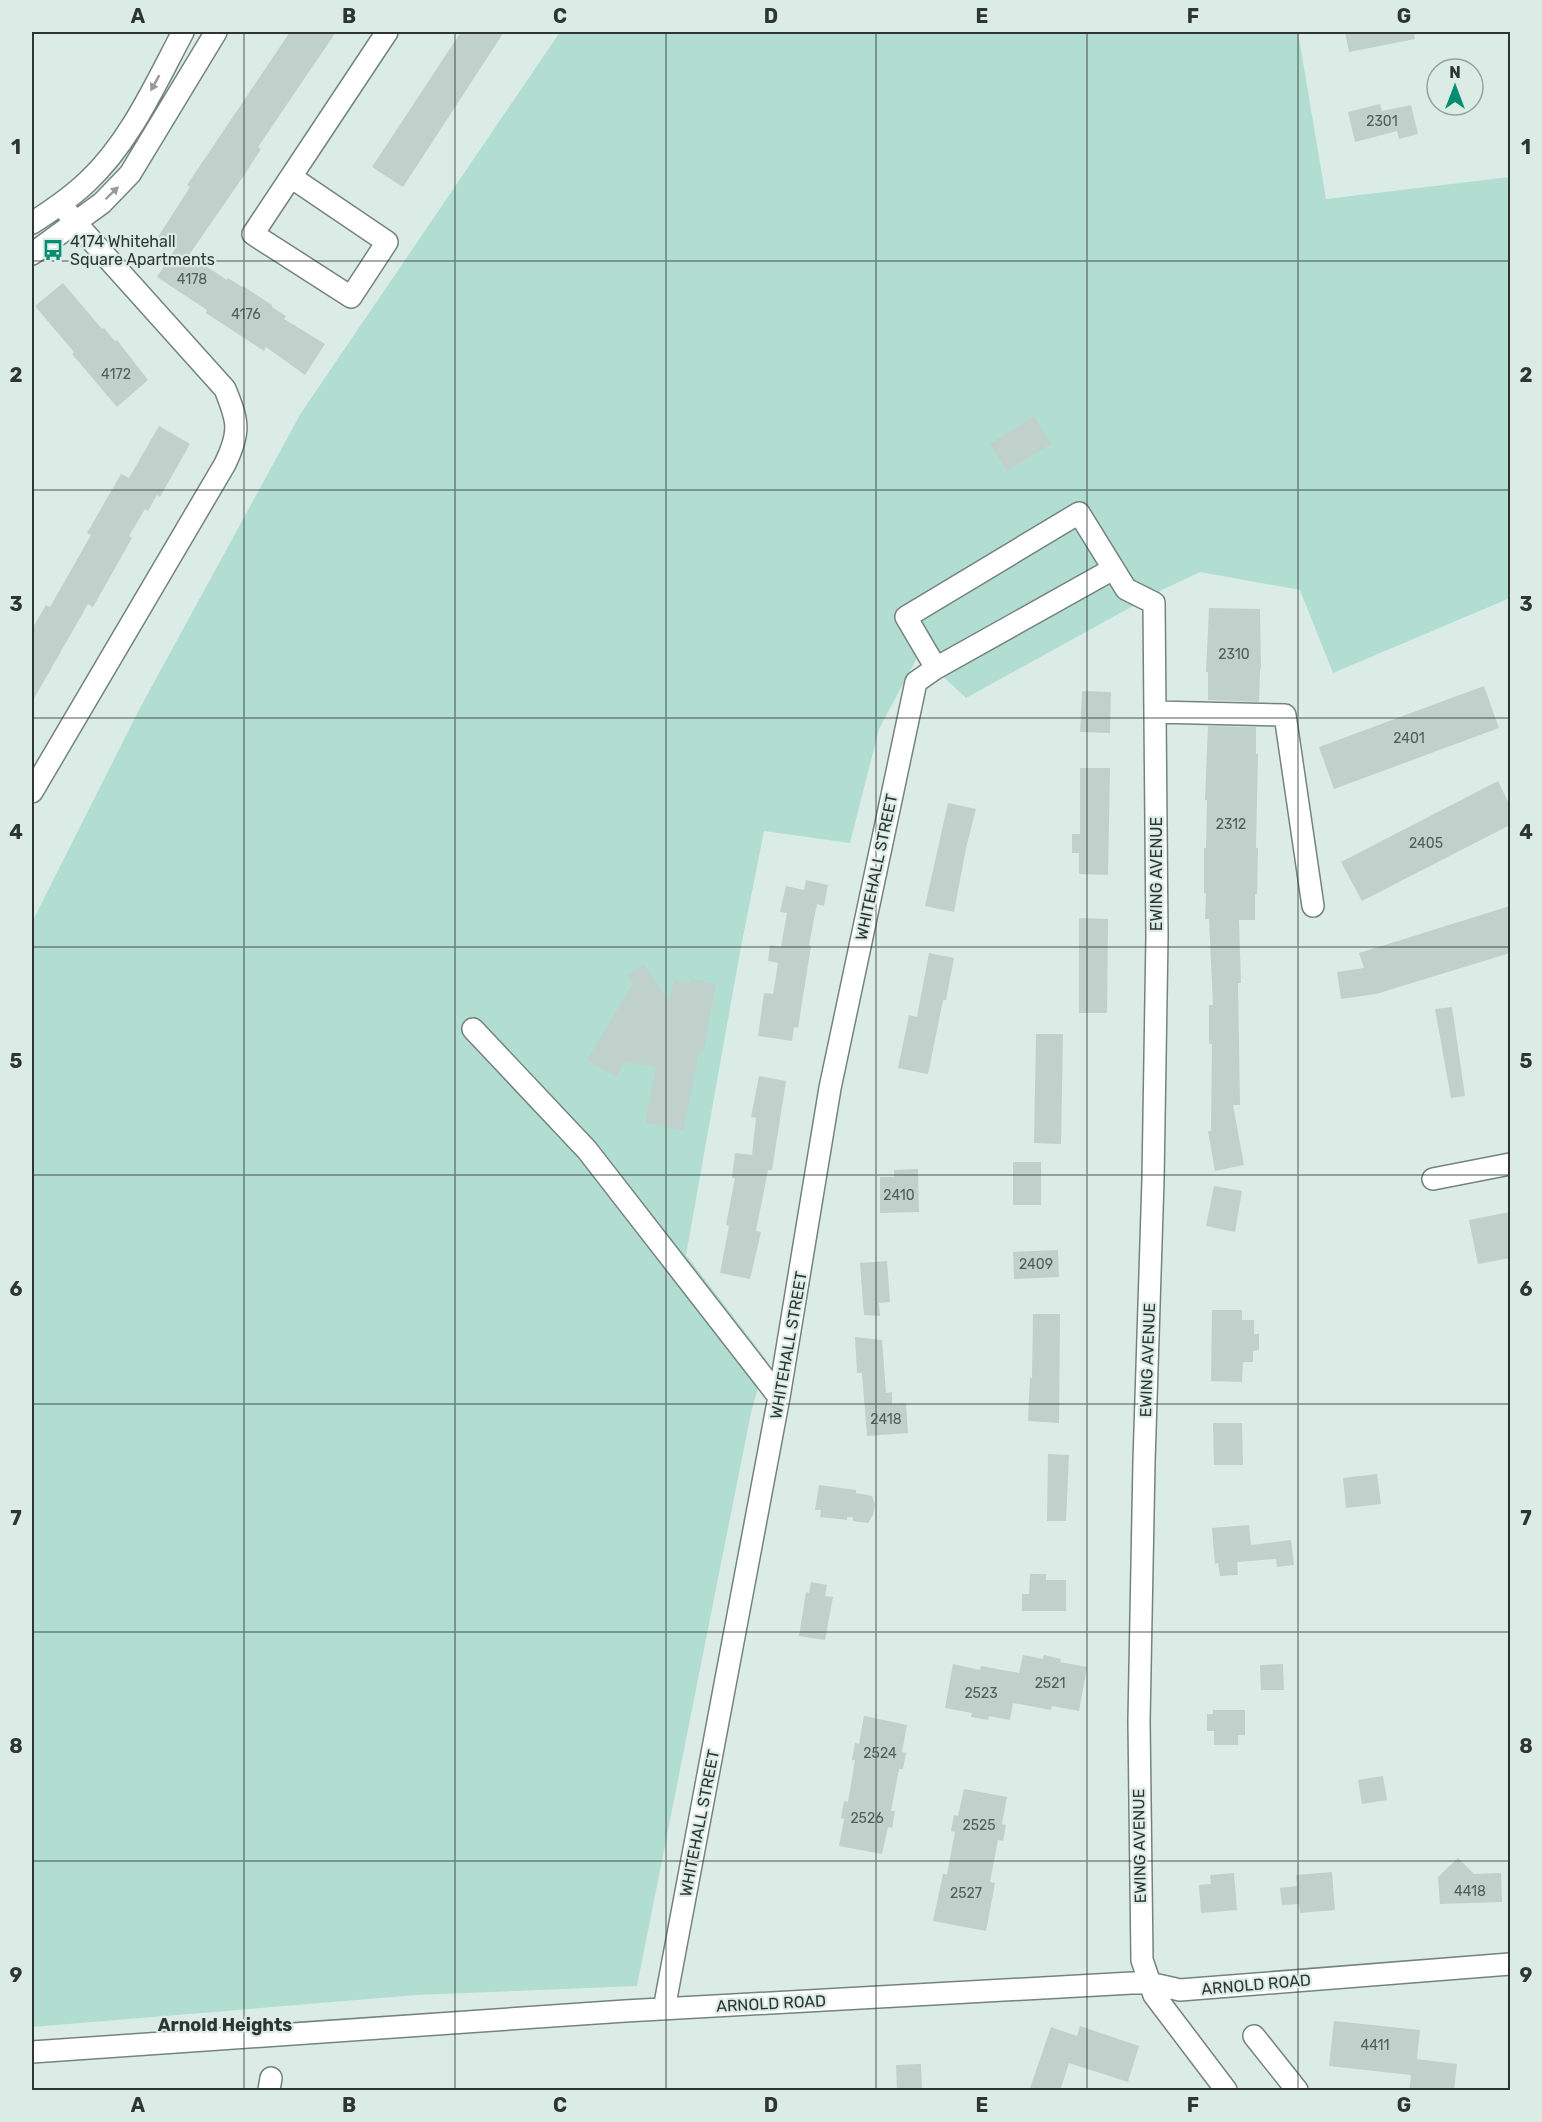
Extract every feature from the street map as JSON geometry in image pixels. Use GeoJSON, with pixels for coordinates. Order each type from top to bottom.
{"type":"FeatureCollection","features":[{"type":"Feature","properties":{"kind":"street"},"geometry":{"type":"LineString","coordinates":[[32,223],[62,204],[88,182],[122,140],[183,32]]}},
{"type":"Feature","properties":{"kind":"street"},"geometry":{"type":"LineString","coordinates":[[32,254],[102,203],[130,174],[216,32]]}},
{"type":"Feature","properties":{"kind":"street"},"geometry":{"type":"LineString","coordinates":[[291,177],[387,242],[351,297],[253,234],[387,32]]}},
{"type":"Feature","properties":{"kind":"street"},"geometry":{"type":"LineString","coordinates":[[32,792],[235,443],[235,415],[225,389],[75,222],[62,204]]}},
{"type":"Feature","properties":{"kind":"street"},"geometry":{"type":"LineString","coordinates":[[1079,513],[1113,569],[936,668],[906,617],[1079,513]]}},
{"type":"Feature","properties":{"kind":"street","name":"EWING AVENUE"},"geometry":{"type":"LineString","coordinates":[[1113,569],[1126,589],[1154,603],[1157,936],[1154,1169],[1143,1471],[1138,1789],[1142,1960],[1154,1995],[1226,2091]]}},
{"type":"Feature","properties":{"kind":"street","name":"WHITEHALL STREET"},"geometry":{"type":"LineString","coordinates":[[664,2009],[779,1397],[830,1088],[916,682],[936,668]]}},
{"type":"Feature","properties":{"kind":"street"},"geometry":{"type":"LineString","coordinates":[[1155,712],[1285,715],[1313,906]]}},
{"type":"Feature","properties":{"kind":"street"},"geometry":{"type":"LineString","coordinates":[[473,1029],[587,1150],[779,1397]]}},
{"type":"Feature","properties":{"kind":"street"},"geometry":{"type":"LineString","coordinates":[[1433,1179],[1510,1164]]}},
{"type":"Feature","properties":{"kind":"street","name":"ARNOLD ROAD"},"geometry":{"type":"LineString","coordinates":[[32,2052],[664,2009],[1149,1983],[1180,1990],[1510,1964]]}},
{"type":"Feature","properties":{"kind":"street"},"geometry":{"type":"LineString","coordinates":[[1254,2036],[1297,2091]]}},
{"type":"Feature","properties":{"kind":"green space"},"geometry":{"type":"Polygon","coordinates":[[[560,32],[1298,32],[1326,199],[1510,177],[1510,598],[1333,673],[1300,590],[1200,572],[1162,590],[966,698],[919,654],[879,729],[850,843],[764,831],[686,1255],[766,1359],[751,1413],[637,1986],[417,1995],[32,2027],[32,922],[140,708],[301,413],[560,32]]]}},
{"type":"Feature","properties":{"kind":"building"},"geometry":{"type":"Polygon","coordinates":[[[290,32],[336,32],[258,147],[261,149],[245,174],[189,255],[227,280],[228,278],[243,286],[286,316],[284,319],[325,344],[305,375],[266,347],[264,351],[206,313],[207,310],[157,277],[175,249],[158,237],[190,187],[187,185],[290,32]]]}},
{"type":"Feature","properties":{"kind":"building"},"geometry":{"type":"Polygon","coordinates":[[[461,32],[504,32],[403,187],[372,167],[461,32]]]}},
{"type":"Feature","properties":{"kind":"building"},"geometry":{"type":"Polygon","coordinates":[[[1345,32],[1414,32],[1415,39],[1349,52],[1345,32]]]}},
{"type":"Feature","properties":{"kind":"building"},"geometry":{"type":"Polygon","coordinates":[[[1380,104],[1382,111],[1411,105],[1418,134],[1399,139],[1397,131],[1355,142],[1348,112],[1380,104]]]}},
{"type":"Feature","properties":{"kind":"building"},"geometry":{"type":"Polygon","coordinates":[[[63,283],[102,329],[104,328],[115,341],[117,340],[148,380],[117,407],[35,306],[63,283]]]}},
{"type":"Feature","properties":{"kind":"building"},"geometry":{"type":"Polygon","coordinates":[[[1034,416],[1051,444],[1007,471],[990,444],[1034,416]]]}},
{"type":"Feature","properties":{"kind":"building"},"geometry":{"type":"Polygon","coordinates":[[[159,426],[190,444],[160,497],[157,495],[148,511],[145,509],[129,536],[132,538],[93,607],[88,604],[32,702],[32,629],[46,605],[50,607],[91,535],[87,533],[121,474],[129,478],[159,426]]]}},
{"type":"Feature","properties":{"kind":"building"},"geometry":{"type":"Polygon","coordinates":[[[1209,608],[1260,609],[1259,702],[1208,700],[1208,672],[1206,672],[1209,608]]]}},
{"type":"Feature","properties":{"kind":"building"},"geometry":{"type":"Polygon","coordinates":[[[1484,686],[1499,728],[1334,789],[1319,747],[1484,686]]]}},
{"type":"Feature","properties":{"kind":"building"},"geometry":{"type":"Polygon","coordinates":[[[1082,691],[1111,692],[1110,733],[1080,732],[1082,691]]]}},
{"type":"Feature","properties":{"kind":"building"},"geometry":{"type":"Polygon","coordinates":[[[1208,726],[1256,727],[1256,754],[1258,754],[1255,920],[1239,920],[1240,1105],[1233,1105],[1244,1165],[1215,1171],[1208,1131],[1211,1131],[1212,1044],[1209,1044],[1209,1005],[1213,1005],[1209,919],[1205,919],[1206,893],[1204,893],[1208,726]]]}},
{"type":"Feature","properties":{"kind":"building"},"geometry":{"type":"Polygon","coordinates":[[[1080,768],[1110,768],[1108,875],[1079,874],[1079,853],[1072,853],[1072,834],[1080,834],[1080,768]]]}},
{"type":"Feature","properties":{"kind":"building"},"geometry":{"type":"Polygon","coordinates":[[[1498,781],[1510,806],[1510,825],[1362,901],[1341,862],[1498,781]]]}},
{"type":"Feature","properties":{"kind":"building"},"geometry":{"type":"Polygon","coordinates":[[[948,803],[976,809],[954,912],[925,906],[948,803]]]}},
{"type":"Feature","properties":{"kind":"building"},"geometry":{"type":"Polygon","coordinates":[[[806,880],[828,885],[824,906],[817,904],[798,1028],[794,1027],[792,1041],[758,1036],[764,993],[773,994],[778,963],[768,961],[770,945],[781,947],[787,913],[780,912],[786,886],[804,890],[806,880]]]}},
{"type":"Feature","properties":{"kind":"building"},"geometry":{"type":"Polygon","coordinates":[[[1510,906],[1510,953],[1376,994],[1341,999],[1337,972],[1364,968],[1359,953],[1510,906]]]}},
{"type":"Feature","properties":{"kind":"building"},"geometry":{"type":"Polygon","coordinates":[[[1079,918],[1108,919],[1107,1013],[1079,1013],[1079,918]]]}},
{"type":"Feature","properties":{"kind":"building"},"geometry":{"type":"Polygon","coordinates":[[[929,953],[954,958],[928,1074],[898,1068],[909,1015],[917,1017],[929,953]]]}},
{"type":"Feature","properties":{"kind":"building"},"geometry":{"type":"Polygon","coordinates":[[[644,964],[669,1001],[674,980],[690,983],[691,979],[716,984],[703,1053],[699,1052],[683,1131],[645,1123],[656,1067],[625,1062],[616,1077],[587,1060],[633,983],[628,975],[644,964]]]}},
{"type":"Feature","properties":{"kind":"building"},"geometry":{"type":"Polygon","coordinates":[[[1452,1007],[1465,1096],[1451,1098],[1435,1009],[1452,1007]]]}},
{"type":"Feature","properties":{"kind":"building"},"geometry":{"type":"Polygon","coordinates":[[[1036,1034],[1063,1034],[1061,1144],[1034,1143],[1036,1034]]]}},
{"type":"Feature","properties":{"kind":"building"},"geometry":{"type":"Polygon","coordinates":[[[759,1076],[786,1081],[772,1170],[768,1170],[756,1231],[761,1232],[750,1279],[720,1273],[735,1178],[732,1178],[735,1153],[752,1155],[756,1118],[751,1117],[759,1076]]]}},
{"type":"Feature","properties":{"kind":"building"},"geometry":{"type":"Polygon","coordinates":[[[1013,1162],[1041,1162],[1041,1205],[1013,1205],[1013,1162]]]}},
{"type":"Feature","properties":{"kind":"building"},"geometry":{"type":"Polygon","coordinates":[[[918,1169],[919,1212],[880,1213],[880,1177],[894,1177],[894,1170],[918,1169]]]}},
{"type":"Feature","properties":{"kind":"building"},"geometry":{"type":"Polygon","coordinates":[[[1214,1186],[1242,1191],[1235,1232],[1206,1226],[1214,1186]]]}},
{"type":"Feature","properties":{"kind":"building"},"geometry":{"type":"Polygon","coordinates":[[[1510,1212],[1510,1258],[1478,1264],[1469,1220],[1510,1212]]]}},
{"type":"Feature","properties":{"kind":"building"},"geometry":{"type":"Polygon","coordinates":[[[1058,1250],[1059,1277],[1014,1279],[1013,1252],[1058,1250]]]}},
{"type":"Feature","properties":{"kind":"building"},"geometry":{"type":"Polygon","coordinates":[[[887,1261],[890,1302],[879,1303],[880,1316],[864,1315],[860,1263],[887,1261]]]}},
{"type":"Feature","properties":{"kind":"building"},"geometry":{"type":"Polygon","coordinates":[[[1212,1310],[1242,1310],[1242,1320],[1254,1320],[1254,1334],[1259,1334],[1259,1350],[1253,1351],[1253,1362],[1243,1362],[1242,1382],[1211,1381],[1212,1310]]]}},
{"type":"Feature","properties":{"kind":"building"},"geometry":{"type":"Polygon","coordinates":[[[1033,1314],[1060,1314],[1059,1423],[1028,1421],[1030,1378],[1032,1378],[1033,1314]]]}},
{"type":"Feature","properties":{"kind":"building"},"geometry":{"type":"Polygon","coordinates":[[[855,1337],[882,1340],[886,1393],[892,1392],[892,1404],[906,1403],[908,1433],[867,1436],[862,1373],[857,1373],[855,1337]]]}},
{"type":"Feature","properties":{"kind":"building"},"geometry":{"type":"Polygon","coordinates":[[[1213,1423],[1242,1423],[1243,1465],[1214,1465],[1213,1423]]]}},
{"type":"Feature","properties":{"kind":"building"},"geometry":{"type":"Polygon","coordinates":[[[1048,1454],[1069,1455],[1066,1521],[1047,1521],[1048,1454]]]}},
{"type":"Feature","properties":{"kind":"building"},"geometry":{"type":"Polygon","coordinates":[[[1377,1474],[1381,1504],[1346,1508],[1343,1478],[1377,1474]]]}},
{"type":"Feature","properties":{"kind":"building"},"geometry":{"type":"Polygon","coordinates":[[[819,1485],[856,1490],[856,1493],[872,1496],[875,1505],[868,1523],[853,1521],[853,1517],[847,1517],[847,1520],[820,1517],[821,1510],[815,1510],[819,1485]]]}},
{"type":"Feature","properties":{"kind":"building"},"geometry":{"type":"Polygon","coordinates":[[[1249,1525],[1251,1545],[1291,1540],[1294,1565],[1277,1567],[1276,1559],[1237,1562],[1238,1575],[1220,1576],[1218,1563],[1215,1564],[1212,1528],[1249,1525]]]}},
{"type":"Feature","properties":{"kind":"building"},"geometry":{"type":"Polygon","coordinates":[[[1030,1574],[1046,1574],[1046,1580],[1066,1580],[1066,1611],[1022,1611],[1022,1594],[1029,1594],[1030,1574]]]}},
{"type":"Feature","properties":{"kind":"building"},"geometry":{"type":"Polygon","coordinates":[[[811,1582],[827,1585],[825,1596],[833,1597],[825,1640],[799,1636],[806,1592],[809,1593],[811,1582]]]}},
{"type":"Feature","properties":{"kind":"building"},"geometry":{"type":"Polygon","coordinates":[[[1023,1655],[1043,1659],[1044,1655],[1061,1659],[1060,1662],[1087,1667],[1079,1711],[1052,1706],[1051,1710],[1013,1703],[1010,1720],[989,1716],[988,1720],[971,1717],[972,1713],[945,1708],[953,1664],[980,1670],[981,1666],[1019,1673],[1023,1655]]]}},
{"type":"Feature","properties":{"kind":"building"},"geometry":{"type":"Polygon","coordinates":[[[1283,1664],[1284,1690],[1261,1690],[1260,1665],[1283,1664]]]}},
{"type":"Feature","properties":{"kind":"building"},"geometry":{"type":"Polygon","coordinates":[[[1213,1710],[1245,1710],[1245,1735],[1238,1735],[1238,1745],[1214,1745],[1214,1731],[1207,1731],[1207,1714],[1213,1714],[1213,1710]]]}},
{"type":"Feature","properties":{"kind":"building"},"geometry":{"type":"Polygon","coordinates":[[[864,1716],[907,1725],[902,1752],[906,1753],[903,1769],[899,1769],[891,1811],[895,1811],[892,1828],[888,1827],[882,1854],[839,1846],[844,1819],[841,1818],[844,1801],[848,1802],[855,1760],[852,1760],[855,1743],[859,1744],[864,1716]]]}},
{"type":"Feature","properties":{"kind":"building"},"geometry":{"type":"Polygon","coordinates":[[[1383,1776],[1387,1800],[1362,1804],[1358,1780],[1383,1776]]]}},
{"type":"Feature","properties":{"kind":"building"},"geometry":{"type":"Polygon","coordinates":[[[964,1789],[1007,1797],[1002,1824],[1006,1825],[1003,1841],[998,1840],[990,1882],[995,1883],[986,1931],[933,1921],[943,1874],[947,1874],[955,1832],[951,1831],[954,1815],[958,1816],[964,1789]]]}},
{"type":"Feature","properties":{"kind":"building"},"geometry":{"type":"Polygon","coordinates":[[[1458,1858],[1474,1874],[1501,1873],[1502,1902],[1440,1904],[1438,1877],[1458,1858]]]}},
{"type":"Feature","properties":{"kind":"building"},"geometry":{"type":"Polygon","coordinates":[[[1332,1872],[1335,1910],[1300,1913],[1299,1904],[1282,1905],[1280,1888],[1297,1886],[1296,1875],[1332,1872]]]}},
{"type":"Feature","properties":{"kind":"building"},"geometry":{"type":"Polygon","coordinates":[[[1234,1873],[1237,1910],[1201,1913],[1199,1885],[1211,1884],[1210,1875],[1234,1873]]]}},
{"type":"Feature","properties":{"kind":"building"},"geometry":{"type":"Polygon","coordinates":[[[1334,2021],[1420,2030],[1417,2059],[1457,2064],[1454,2091],[1409,2091],[1411,2075],[1329,2066],[1334,2021]]]}},
{"type":"Feature","properties":{"kind":"building"},"geometry":{"type":"Polygon","coordinates":[[[1080,2026],[1139,2046],[1128,2082],[1069,2063],[1060,2091],[1029,2091],[1051,2027],[1077,2036],[1080,2026]]]}},
{"type":"Feature","properties":{"kind":"building"},"geometry":{"type":"Polygon","coordinates":[[[921,2064],[922,2091],[897,2091],[896,2065],[921,2064]]]}},
{"type":"Feature","properties":{"kind":"place","name":"4174 Whitehall Square Apartments"},"geometry":{"type":"Point","coordinates":[53,250]}},
{"type":"Feature","properties":{"kind":"district","name":"Arnold Heights"},"geometry":{"type":"Point","coordinates":[225,2025]}}]}
